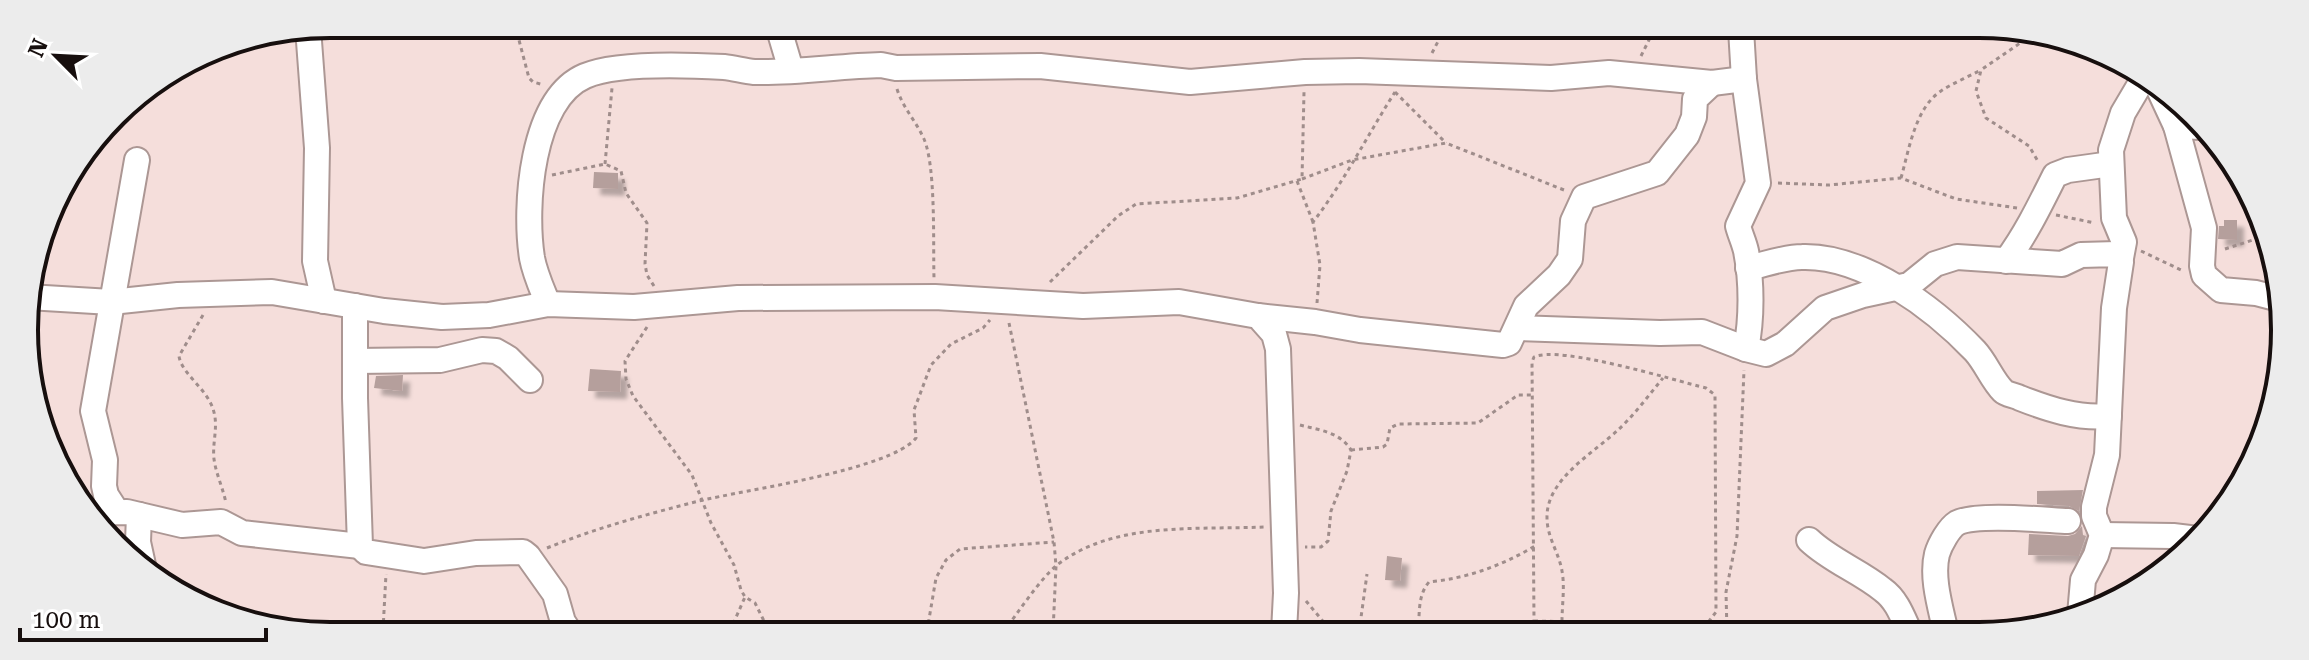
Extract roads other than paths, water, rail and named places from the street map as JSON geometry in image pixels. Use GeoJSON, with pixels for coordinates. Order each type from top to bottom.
{"type":"FeatureCollection","features":[{"type":"Feature","properties":{"kind":"street"},"geometry":{"type":"LineString","coordinates":[[782,38],[791,70]]}},
{"type":"Feature","properties":{"kind":"street"},"geometry":{"type":"LineString","coordinates":[[1741,38],[1758,183],[1738,226],[1746,248],[1748,268],[1749,334],[1746,349]]}},
{"type":"Feature","properties":{"kind":"street"},"geometry":{"type":"LineString","coordinates":[[309,39],[317,148],[315,261],[324,301]]}},
{"type":"Feature","properties":{"kind":"street"},"geometry":{"type":"LineString","coordinates":[[548,304],[532,260],[533,179],[538,139],[546,117],[563,90],[589,74],[669,66],[726,67],[753,72],[867,65],[896,68],[1040,66],[1190,82],[1305,72],[1359,71],[1551,78],[1632,73],[1712,83],[1744,79]]}},
{"type":"Feature","properties":{"kind":"street"},"geometry":{"type":"LineString","coordinates":[[40,298],[111,302],[216,293],[272,292],[442,317],[489,315],[548,304],[634,307],[738,298],[935,297],[1083,306],[1179,302],[1360,330],[1503,345],[1509,343],[1518,328],[1526,306],[1559,275],[1570,259],[1573,221],[1584,197],[1633,182],[1662,168],[1687,135],[1694,117],[1695,99],[1712,83]]}},
{"type":"Feature","properties":{"kind":"street"},"geometry":{"type":"LineString","coordinates":[[2081,604],[2083,580],[2102,535],[2094,516],[2094,507],[2107,455],[2114,308],[2124,242],[2117,229],[2112,206],[2114,182],[2111,150],[2123,113],[2139,86]]}},
{"type":"Feature","properties":{"kind":"street"},"geometry":{"type":"LineString","coordinates":[[2167,106],[2176,126],[2204,228],[2202,266],[2208,281],[2221,290],[2269,296]]}},
{"type":"Feature","properties":{"kind":"street"},"geometry":{"type":"LineString","coordinates":[[2176,126],[2188,126]]}},
{"type":"Feature","properties":{"kind":"street"},"geometry":{"type":"LineString","coordinates":[[137,160],[93,411],[105,460],[106,495],[128,514],[140,553]]}},
{"type":"Feature","properties":{"kind":"street"},"geometry":{"type":"LineString","coordinates":[[2017,262],[2035,212],[2053,178],[2068,170],[2111,164]]}},
{"type":"Feature","properties":{"kind":"street"},"geometry":{"type":"LineString","coordinates":[[1518,328],[1702,332],[1766,354],[1774,352],[1825,308],[1863,295],[1909,285],[1935,264],[1957,257],[2062,264],[2081,255],[2113,253],[2121,258]]}},
{"type":"Feature","properties":{"kind":"street"},"geometry":{"type":"LineString","coordinates":[[1748,268],[1800,257],[1830,258],[1857,267],[1897,288],[1960,336],[1979,355],[2005,393],[2049,409],[2109,416]]}},
{"type":"Feature","properties":{"kind":"street"},"geometry":{"type":"LineString","coordinates":[[355,306],[360,546]]}},
{"type":"Feature","properties":{"kind":"street"},"geometry":{"type":"LineString","coordinates":[[1258,316],[1276,339],[1286,576],[1284,622]]}},
{"type":"Feature","properties":{"kind":"street"},"geometry":{"type":"LineString","coordinates":[[440,360],[442,317]]}},
{"type":"Feature","properties":{"kind":"street"},"geometry":{"type":"LineString","coordinates":[[1276,339],[1304,320]]}},
{"type":"Feature","properties":{"kind":"street"},"geometry":{"type":"LineString","coordinates":[[355,361],[440,360],[482,350],[496,351],[508,358],[530,380]]}},
{"type":"Feature","properties":{"kind":"street"},"geometry":{"type":"LineString","coordinates":[[102,513],[128,514],[174,525],[210,521],[242,533],[360,546],[366,552],[424,561],[516,551],[528,556],[555,594],[563,622]]}},
{"type":"Feature","properties":{"kind":"street"},"geometry":{"type":"LineString","coordinates":[[1944,622],[1936,576],[1937,554],[1956,524],[1976,519],[2068,521]]}},
{"type":"Feature","properties":{"kind":"street"},"geometry":{"type":"LineString","coordinates":[[2102,535],[2183,538]]}},
{"type":"Feature","properties":{"kind":"street"},"geometry":{"type":"LineString","coordinates":[[1809,540],[1822,552],[1885,590],[1904,622]]}}]}
